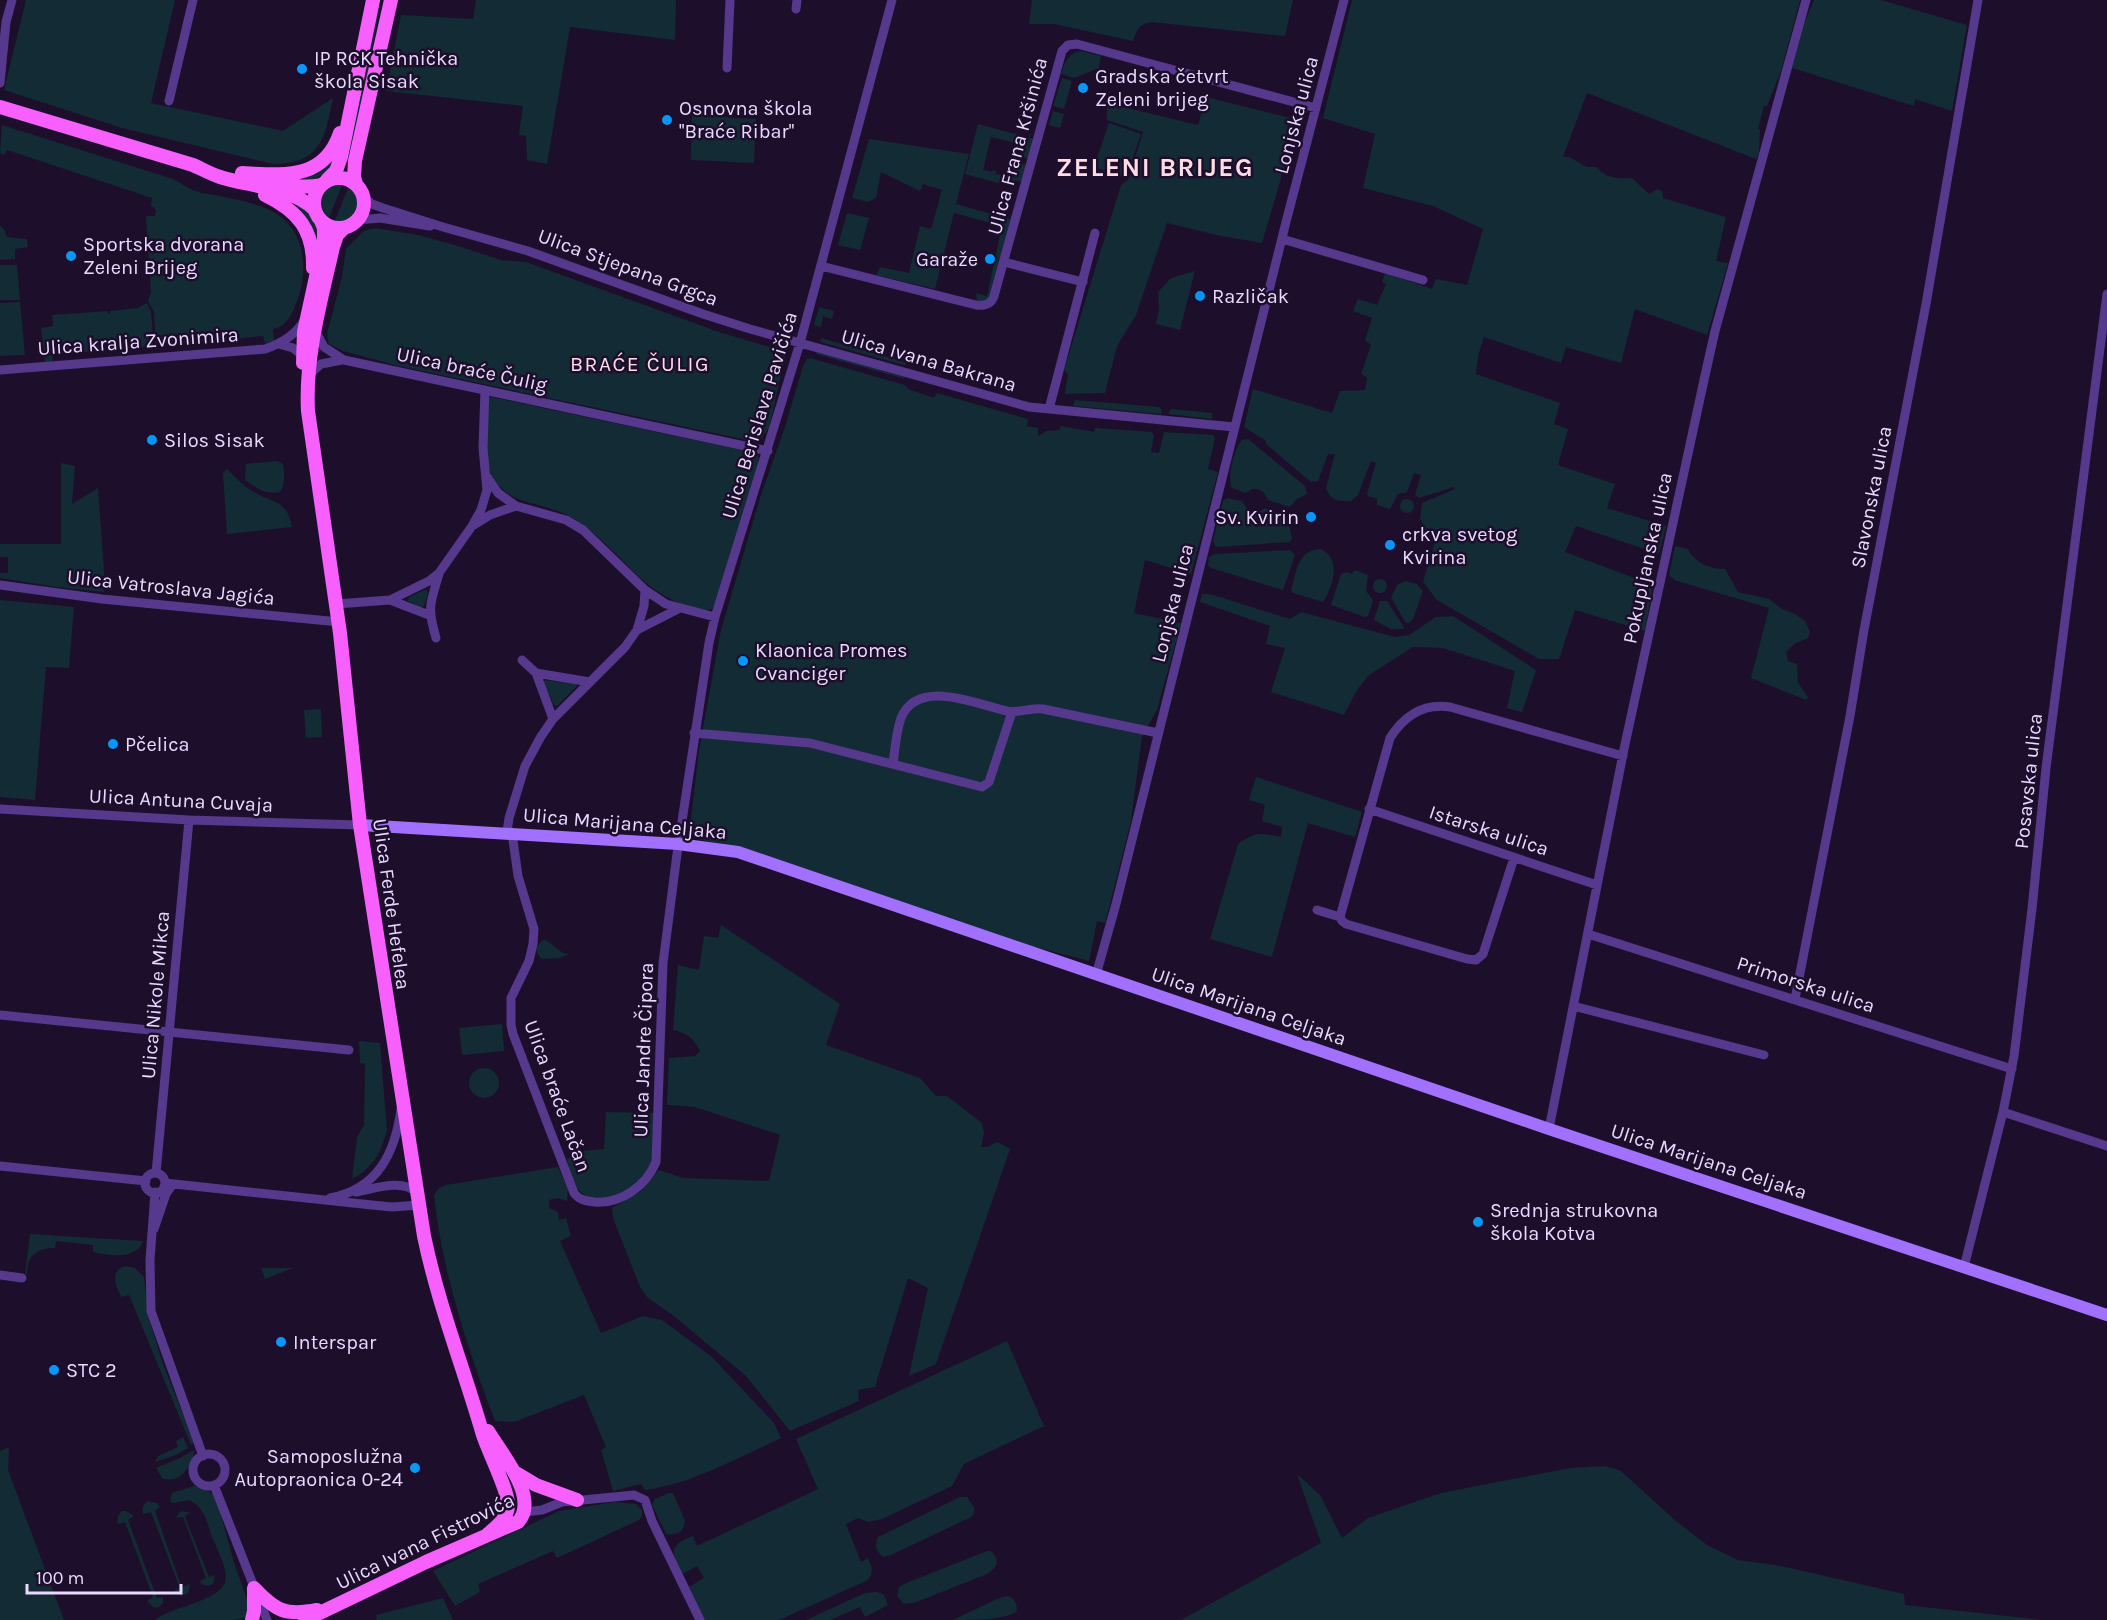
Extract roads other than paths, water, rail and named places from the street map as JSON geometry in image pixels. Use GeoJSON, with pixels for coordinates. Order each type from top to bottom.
{"type":"FeatureCollection","features":[{"type":"Feature","properties":{"kind":"main road"},"geometry":{"type":"LineString","coordinates":[[308,389],[303,356],[308,315],[324,240],[324,228],[317,215],[314,196],[336,171],[341,158],[373,0]]}},
{"type":"Feature","properties":{"kind":"main road"},"geometry":{"type":"LineString","coordinates":[[308,389],[315,329],[333,247],[337,235],[358,219],[363,209],[363,196],[354,177],[355,161],[391,0]]}},
{"type":"Feature","properties":{"kind":"main road"},"geometry":{"type":"LineString","coordinates":[[0,107],[193,165],[213,166],[301,199],[335,228],[344,228]]}},
{"type":"Feature","properties":{"kind":"main road"},"geometry":{"type":"LineString","coordinates":[[245,178],[302,173],[318,165],[333,148],[350,107]]}},
{"type":"Feature","properties":{"kind":"main road"},"geometry":{"type":"LineString","coordinates":[[245,178],[312,187],[342,177],[356,184]]}},
{"type":"Feature","properties":{"kind":"main road"},"geometry":{"type":"LineString","coordinates":[[245,178],[282,203],[304,226],[309,235],[313,256],[310,288],[312,296]]}},
{"type":"Feature","properties":{"kind":"main road","name":"Ulica Ferde Hefelea"},"geometry":{"type":"LineString","coordinates":[[308,389],[312,442],[339,622],[360,825],[418,1199],[436,1290],[487,1445],[508,1499]]}},
{"type":"Feature","properties":{"kind":"main road","name":"Ulica Marijana Celjaka"},"geometry":{"type":"LineString","coordinates":[[360,825],[678,844],[738,852],[1549,1129],[2107,1315]]}},
{"type":"Feature","properties":{"kind":"main road","name":"Ulica Ferde Hefelea"},"geometry":{"type":"LineString","coordinates":[[479,1416],[521,1486],[526,1499],[525,1512]]}},
{"type":"Feature","properties":{"kind":"main road"},"geometry":{"type":"LineString","coordinates":[[512,1470],[530,1482],[577,1500]]}},
{"type":"Feature","properties":{"kind":"main road"},"geometry":{"type":"LineString","coordinates":[[488,1534],[505,1517],[508,1499],[525,1512]]}},
{"type":"Feature","properties":{"kind":"main road","name":"Ulica Ivana Fistrovića"},"geometry":{"type":"LineString","coordinates":[[305,1620],[518,1522],[525,1512]]}},
{"type":"Feature","properties":{"kind":"main road"},"geometry":{"type":"LineString","coordinates":[[254,1588],[269,1604],[286,1612],[303,1612],[334,1606]]}},
{"type":"Feature","properties":{"kind":"main road"},"geometry":{"type":"LineString","coordinates":[[252,1620],[254,1588]]}},
{"type":"Feature","properties":{"kind":"street"},"geometry":{"type":"LineString","coordinates":[[0,83],[6,22],[12,0]]}},
{"type":"Feature","properties":{"kind":"street"},"geometry":{"type":"LineString","coordinates":[[169,101],[194,0]]}},
{"type":"Feature","properties":{"kind":"street"},"geometry":{"type":"LineString","coordinates":[[727,68],[730,0]]}},
{"type":"Feature","properties":{"kind":"street"},"geometry":{"type":"LineString","coordinates":[[885,0],[889,15]]}},
{"type":"Feature","properties":{"kind":"street","name":"Ulica Berislava Pavičića"},"geometry":{"type":"LineString","coordinates":[[678,844],[702,679],[715,617],[800,343],[892,0]]}},
{"type":"Feature","properties":{"kind":"street","name":"Lonjska ulica"},"geometry":{"type":"LineString","coordinates":[[1096,975],[1116,904],[1234,427],[1344,0]]}},
{"type":"Feature","properties":{"kind":"street","name":"Pokupljanska ulica"},"geometry":{"type":"LineString","coordinates":[[1549,1129],[1623,756],[1715,331],[1806,0]]}},
{"type":"Feature","properties":{"kind":"street","name":"Slavonska ulica"},"geometry":{"type":"LineString","coordinates":[[1794,999],[1850,716],[1864,630],[1926,304],[1978,0]]}},
{"type":"Feature","properties":{"kind":"street","name":"Ulica Frana Kršinića"},"geometry":{"type":"LineString","coordinates":[[821,266],[984,306],[993,300],[1062,51],[1068,45],[1077,44],[1316,108]]}},
{"type":"Feature","properties":{"kind":"street","name":"Ulica Stjepana Grgca"},"geometry":{"type":"LineString","coordinates":[[363,196],[372,204],[383,208],[442,227],[528,250],[703,314],[800,343]]}},
{"type":"Feature","properties":{"kind":"street","name":"Ulica Stjepana Grgca"},"geometry":{"type":"LineString","coordinates":[[358,219],[381,218],[442,227]]}},
{"type":"Feature","properties":{"kind":"street"},"geometry":{"type":"LineString","coordinates":[[1049,409],[1095,232]]}},
{"type":"Feature","properties":{"kind":"street"},"geometry":{"type":"LineString","coordinates":[[1282,239],[1422,280]]}},
{"type":"Feature","properties":{"kind":"street"},"geometry":{"type":"LineString","coordinates":[[1004,262],[1083,282]]}},
{"type":"Feature","properties":{"kind":"street","name":"Posavska ulica"},"geometry":{"type":"LineString","coordinates":[[1964,1267],[2012,1069],[2030,932],[2046,768],[2107,294]]}},
{"type":"Feature","properties":{"kind":"street","name":"Ulica kralja Zvonimira"},"geometry":{"type":"LineString","coordinates":[[0,370],[265,349],[279,344],[294,333],[308,315]]}},
{"type":"Feature","properties":{"kind":"street","name":"Ulica braće Čulig"},"geometry":{"type":"LineString","coordinates":[[315,329],[324,347],[344,360],[768,451]]}},
{"type":"Feature","properties":{"kind":"street","name":"Ulica Ivana Bakrana"},"geometry":{"type":"LineString","coordinates":[[800,343],[1029,407],[1234,427]]}},
{"type":"Feature","properties":{"kind":"street"},"geometry":{"type":"LineString","coordinates":[[279,344],[293,348],[303,356]]}},
{"type":"Feature","properties":{"kind":"street"},"geometry":{"type":"LineString","coordinates":[[310,374],[327,362],[344,360]]}},
{"type":"Feature","properties":{"kind":"street"},"geometry":{"type":"LineString","coordinates":[[336,604],[390,600],[423,585],[439,573],[472,526],[485,502],[487,490],[483,448],[485,390]]}},
{"type":"Feature","properties":{"kind":"street"},"geometry":{"type":"LineString","coordinates":[[487,477],[498,493],[516,506],[566,520],[583,530],[645,590],[666,604],[715,617]]}},
{"type":"Feature","properties":{"kind":"street"},"geometry":{"type":"LineString","coordinates":[[472,526],[490,515],[516,506]]}},
{"type":"Feature","properties":{"kind":"street"},"geometry":{"type":"LineString","coordinates":[[436,638],[429,615],[439,573]]}},
{"type":"Feature","properties":{"kind":"street","name":"Ulica Vatroslava Jagića"},"geometry":{"type":"LineString","coordinates":[[0,585],[102,599],[339,622]]}},
{"type":"Feature","properties":{"kind":"street"},"geometry":{"type":"LineString","coordinates":[[637,630],[644,606],[645,590]]}},
{"type":"Feature","properties":{"kind":"street"},"geometry":{"type":"LineString","coordinates":[[390,600],[429,615]]}},
{"type":"Feature","properties":{"kind":"street"},"geometry":{"type":"LineString","coordinates":[[637,630],[678,609]]}},
{"type":"Feature","properties":{"kind":"street","name":"Ulica braće Lačan"},"geometry":{"type":"LineString","coordinates":[[577,1198],[558,1155],[511,1025],[511,998],[529,961],[534,944],[534,929],[518,876],[508,818],[525,766],[553,719],[625,647],[637,630]]}},
{"type":"Feature","properties":{"kind":"street"},"geometry":{"type":"LineString","coordinates":[[522,660],[536,673],[553,719]]}},
{"type":"Feature","properties":{"kind":"street"},"geometry":{"type":"LineString","coordinates":[[536,673],[590,682]]}},
{"type":"Feature","properties":{"kind":"street"},"geometry":{"type":"LineString","coordinates":[[892,764],[902,718],[906,710],[918,701],[935,696],[955,698],[1012,712],[1034,708],[1158,733]]}},
{"type":"Feature","properties":{"kind":"street"},"geometry":{"type":"LineString","coordinates":[[1514,858],[1482,954],[1476,960],[1346,924],[1340,916],[1390,738],[1404,719],[1411,714],[1436,706],[1450,707],[1623,756]]}},
{"type":"Feature","properties":{"kind":"street"},"geometry":{"type":"LineString","coordinates":[[694,733],[810,743],[986,787],[1012,712]]}},
{"type":"Feature","properties":{"kind":"street","name":"Ulica Antuna Cuvaja"},"geometry":{"type":"LineString","coordinates":[[0,809],[189,820],[360,825]]}},
{"type":"Feature","properties":{"kind":"street","name":"Istarska ulica"},"geometry":{"type":"LineString","coordinates":[[1369,809],[1597,885]]}},
{"type":"Feature","properties":{"kind":"street","name":"Ulica Nikole Mikca"},"geometry":{"type":"LineString","coordinates":[[156,1173],[189,820]]}},
{"type":"Feature","properties":{"kind":"street","name":"Ulica Jandre Čipora"},"geometry":{"type":"LineString","coordinates":[[577,1198],[603,1202],[621,1198],[644,1181],[656,1162],[663,971],[678,844]]}},
{"type":"Feature","properties":{"kind":"street"},"geometry":{"type":"LineString","coordinates":[[1317,910],[1340,916]]}},
{"type":"Feature","properties":{"kind":"street","name":"Primorska ulica"},"geometry":{"type":"LineString","coordinates":[[1588,934],[2012,1069]]}},
{"type":"Feature","properties":{"kind":"street"},"geometry":{"type":"LineString","coordinates":[[1573,1006],[1764,1055]]}},
{"type":"Feature","properties":{"kind":"street"},"geometry":{"type":"LineString","coordinates":[[0,1015],[349,1050]]}},
{"type":"Feature","properties":{"kind":"street"},"geometry":{"type":"LineString","coordinates":[[347,1194],[368,1181],[390,1154],[398,1132],[402,1102]]}},
{"type":"Feature","properties":{"kind":"street"},"geometry":{"type":"LineString","coordinates":[[2003,1112],[2107,1146]]}},
{"type":"Feature","properties":{"kind":"street"},"geometry":{"type":"LineString","coordinates":[[0,1166],[146,1181]]}},
{"type":"Feature","properties":{"kind":"street"},"geometry":{"type":"LineString","coordinates":[[169,1184],[161,1191],[155,1192],[147,1188],[146,1181],[149,1176],[156,1173],[169,1184],[392,1207],[418,1199],[409,1187],[398,1185],[324,1199]]}},
{"type":"Feature","properties":{"kind":"street"},"geometry":{"type":"LineString","coordinates":[[152,1234],[169,1184]]}},
{"type":"Feature","properties":{"kind":"street"},"geometry":{"type":"LineString","coordinates":[[155,1192],[149,1292],[151,1311],[203,1456]]}},
{"type":"Feature","properties":{"kind":"street"},"geometry":{"type":"LineString","coordinates":[[0,1275],[22,1278]]}},
{"type":"Feature","properties":{"kind":"street"},"geometry":{"type":"LineString","coordinates":[[213,1455],[224,1466],[224,1475],[214,1485],[201,1484],[194,1476],[195,1464],[203,1456],[213,1455]]}},
{"type":"Feature","properties":{"kind":"street"},"geometry":{"type":"LineString","coordinates":[[214,1485],[267,1620]]}},
{"type":"Feature","properties":{"kind":"street","name":"Ulica Ivana Fistrovića"},"geometry":{"type":"LineString","coordinates":[[525,1512],[536,1512],[562,1502],[577,1500],[634,1495],[645,1500],[652,1521],[700,1620]]}},
{"type":"Feature","properties":{"kind":"place","name":"IP RCK Tehnička škola Sisak"},"geometry":{"type":"Point","coordinates":[302,69]}},
{"type":"Feature","properties":{"kind":"place","name":"Gradska četvrt Zeleni brijeg"},"geometry":{"type":"Point","coordinates":[1083,88]}},
{"type":"Feature","properties":{"kind":"place","name":"Osnovna škola ''Braće Ribar''"},"geometry":{"type":"Point","coordinates":[667,120]}},
{"type":"Feature","properties":{"kind":"place","name":"Sportska dvorana Zeleni Brijeg"},"geometry":{"type":"Point","coordinates":[71,256]}},
{"type":"Feature","properties":{"kind":"place","name":"Garaže"},"geometry":{"type":"Point","coordinates":[990,259]}},
{"type":"Feature","properties":{"kind":"place","name":"Različak"},"geometry":{"type":"Point","coordinates":[1200,296]}},
{"type":"Feature","properties":{"kind":"place","name":"Silos Sisak"},"geometry":{"type":"Point","coordinates":[152,440]}},
{"type":"Feature","properties":{"kind":"place","name":"Sv. Kvirin"},"geometry":{"type":"Point","coordinates":[1311,517]}},
{"type":"Feature","properties":{"kind":"place","name":"crkva svetog Kvirina"},"geometry":{"type":"Point","coordinates":[1390,545]}},
{"type":"Feature","properties":{"kind":"place","name":"Klaonica Promes Cvanciger"},"geometry":{"type":"Point","coordinates":[743,661]}},
{"type":"Feature","properties":{"kind":"place","name":"Pčelica"},"geometry":{"type":"Point","coordinates":[113,744]}},
{"type":"Feature","properties":{"kind":"place","name":"Srednja strukovna škola Kotva"},"geometry":{"type":"Point","coordinates":[1478,1222]}},
{"type":"Feature","properties":{"kind":"place","name":"Interspar"},"geometry":{"type":"Point","coordinates":[281,1342]}},
{"type":"Feature","properties":{"kind":"place","name":"STC 2"},"geometry":{"type":"Point","coordinates":[54,1370]}},
{"type":"Feature","properties":{"kind":"place","name":"Samoposlužna Autopraonica 0-24"},"geometry":{"type":"Point","coordinates":[415,1468]}},
{"type":"Feature","properties":{"kind":"district","name":"ZELENI BRIJEG"},"geometry":{"type":"Point","coordinates":[1155,167]}},
{"type":"Feature","properties":{"kind":"district","name":"BRAĆE ČULIG"},"geometry":{"type":"Point","coordinates":[640,364]}}]}
